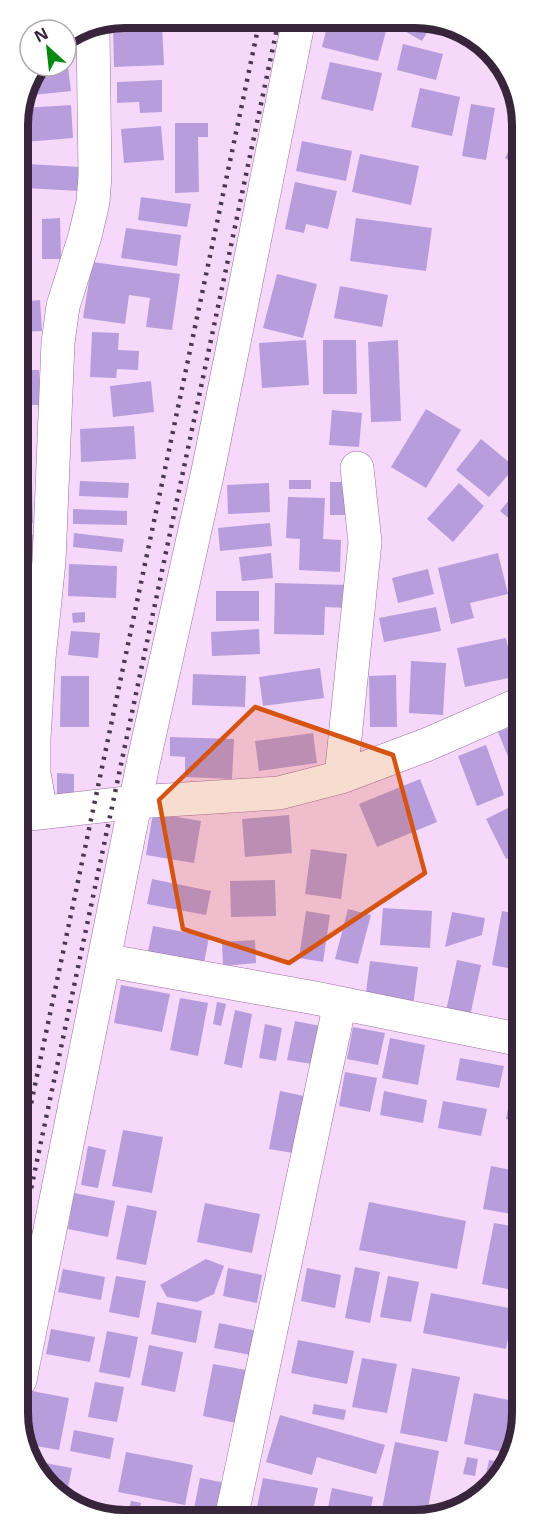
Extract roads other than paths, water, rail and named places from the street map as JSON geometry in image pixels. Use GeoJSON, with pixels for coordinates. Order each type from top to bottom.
{"type":"FeatureCollection","features":[{"type":"Feature","properties":{"kind":"street"},"geometry":{"type":"LineString","coordinates":[[28,1340],[136,802],[208,471],[297,28]]}},
{"type":"Feature","properties":{"kind":"street"},"geometry":{"type":"LineString","coordinates":[[93,34],[95,175],[93,202],[63,306],[58,343],[49,561],[39,658],[30,813],[136,802],[279,793],[341,777],[426,745],[512,707]]}},
{"type":"Feature","properties":{"kind":"street"},"geometry":{"type":"LineString","coordinates":[[341,777],[365,542],[357,468]]}},
{"type":"Feature","properties":{"kind":"street"},"geometry":{"type":"LineString","coordinates":[[104,960],[340,1003],[512,1038]]}},
{"type":"Feature","properties":{"kind":"street"},"geometry":{"type":"LineString","coordinates":[[233,1510],[340,1003]]}},
{"type":"Feature","properties":{"kind":"railway"},"geometry":{"type":"LineString","coordinates":[[28,1117],[258,28]]}},
{"type":"Feature","properties":{"kind":"railway"},"geometry":{"type":"LineString","coordinates":[[28,1202],[277,28]]}}]}
